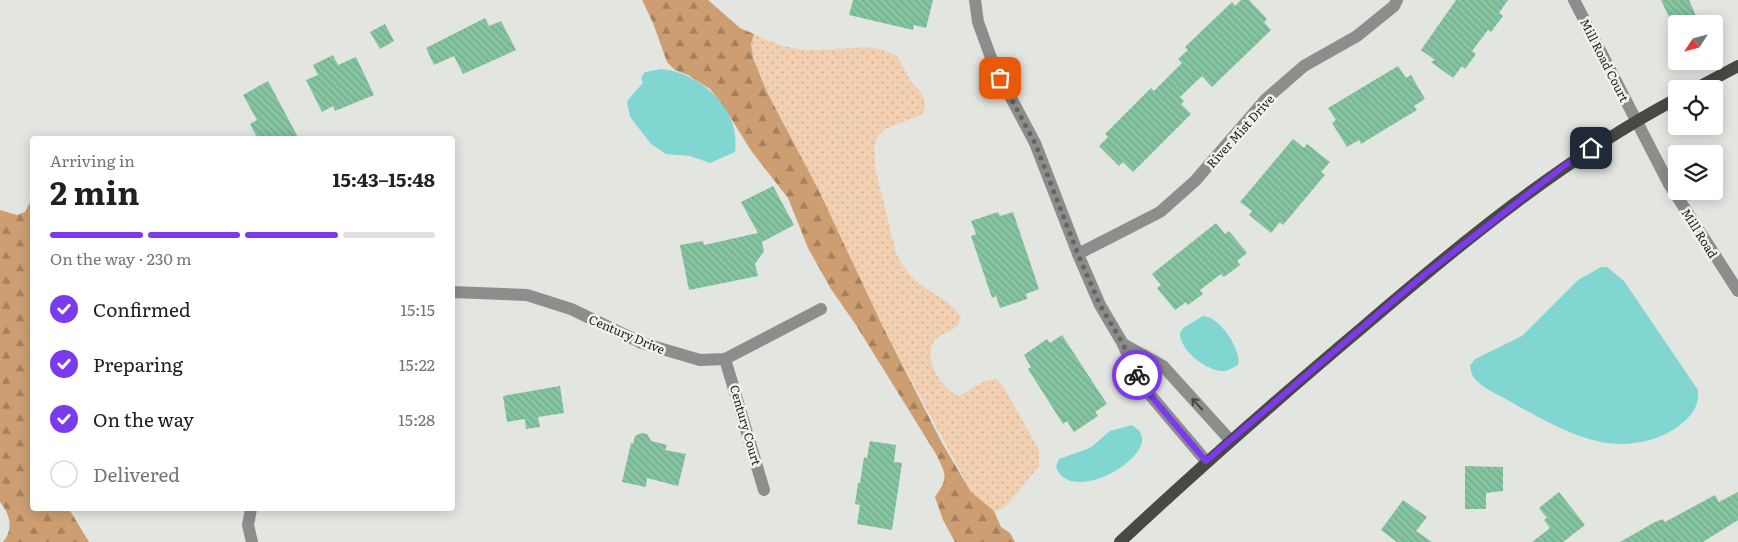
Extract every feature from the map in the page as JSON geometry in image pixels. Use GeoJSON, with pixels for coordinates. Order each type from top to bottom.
{"type":"FeatureCollection","features":[{"type":"Feature","properties":{"kind":"main road"},"geometry":{"type":"LineString","coordinates":[[1712,80],[1738,66]]}},
{"type":"Feature","properties":{"kind":"main road"},"geometry":{"type":"LineString","coordinates":[[1120,542],[1206,461],[1419,279],[1564,166],[1668,103]]}},
{"type":"Feature","properties":{"kind":"street"},"geometry":{"type":"LineString","coordinates":[[975,0],[978,22],[994,66],[1035,143],[1100,305],[1123,344],[1140,383],[1206,461]]}},
{"type":"Feature","properties":{"kind":"street","name":"River Mist Drive"},"geometry":{"type":"LineString","coordinates":[[1078,254],[1160,212],[1195,181],[1266,99],[1304,66],[1357,36],[1394,6],[1397,0]]}},
{"type":"Feature","properties":{"kind":"street","name":"Mill Road Court"},"geometry":{"type":"LineString","coordinates":[[1574,0],[1621,88],[1636,121]]}},
{"type":"Feature","properties":{"kind":"street","name":"Mill Road"},"geometry":{"type":"LineString","coordinates":[[1636,121],[1669,184],[1738,291]]}},
{"type":"Feature","properties":{"kind":"street","name":"Century Drive"},"geometry":{"type":"LineString","coordinates":[[455,292],[526,295],[571,309],[642,343],[700,360],[726,360],[821,309]]}},
{"type":"Feature","properties":{"kind":"street"},"geometry":{"type":"LineString","coordinates":[[1123,344],[1163,366],[1230,440]]}},
{"type":"Feature","properties":{"kind":"street","name":"Century Court"},"geometry":{"type":"LineString","coordinates":[[726,360],[764,490]]}},
{"type":"Feature","properties":{"kind":"street"},"geometry":{"type":"LineString","coordinates":[[251,511],[248,525],[252,542]]}},
{"type":"Feature","properties":{"kind":"shaded area"},"geometry":{"type":"Polygon","coordinates":[[[754,34],[775,43],[804,50],[875,48],[885,51],[897,57],[923,96],[925,107],[921,115],[885,129],[878,136],[874,146],[875,167],[896,253],[900,260],[914,279],[951,305],[961,317],[956,327],[938,337],[932,345],[930,352],[931,360],[937,375],[947,388],[959,396],[985,381],[996,379],[1003,386],[1039,450],[1039,466],[1007,505],[999,510],[994,511],[985,506],[971,492],[881,323],[786,127],[767,92],[753,58],[751,44],[754,34]]]}},
{"type":"Feature","properties":{"kind":"green space"},"geometry":{"type":"Polygon","coordinates":[[[642,0],[708,0],[740,28],[754,34],[751,44],[753,58],[767,92],[820,193],[881,323],[942,443],[971,492],[994,511],[1001,527],[1010,533],[1015,542],[955,542],[943,520],[935,497],[944,480],[944,472],[936,454],[856,325],[831,289],[808,248],[788,198],[752,152],[722,104],[710,89],[688,75],[675,70],[667,62],[653,23],[642,0]]]}},
{"type":"Feature","properties":{"kind":"green space"},"geometry":{"type":"Polygon","coordinates":[[[30,202],[30,511],[70,511],[89,542],[3,542],[10,527],[6,511],[0,502],[0,210],[17,215],[25,212],[30,202]]]}},
{"type":"Feature","properties":{"kind":"water"},"geometry":{"type":"Polygon","coordinates":[[[661,69],[690,77],[715,96],[725,108],[732,122],[735,136],[735,152],[710,163],[690,156],[666,154],[651,144],[630,117],[627,101],[643,83],[641,78],[645,72],[661,69]]]}},
{"type":"Feature","properties":{"kind":"water"},"geometry":{"type":"Polygon","coordinates":[[[1601,267],[1607,267],[1624,281],[1698,390],[1694,410],[1680,425],[1667,433],[1636,443],[1605,443],[1560,428],[1487,389],[1476,380],[1471,372],[1470,365],[1475,359],[1522,336],[1578,280],[1601,267]]]}},
{"type":"Feature","properties":{"kind":"water"},"geometry":{"type":"Polygon","coordinates":[[[1203,316],[1209,317],[1216,322],[1228,335],[1236,351],[1238,365],[1225,371],[1220,371],[1200,362],[1188,352],[1180,333],[1183,328],[1203,316]]]}},
{"type":"Feature","properties":{"kind":"water"},"geometry":{"type":"Polygon","coordinates":[[[1132,425],[1142,437],[1140,447],[1133,458],[1106,476],[1091,481],[1076,482],[1064,478],[1056,467],[1059,459],[1090,448],[1110,431],[1132,425]]]}},
{"type":"Feature","properties":{"kind":"building"},"geometry":{"type":"Polygon","coordinates":[[[853,0],[933,0],[926,28],[914,25],[913,30],[849,15],[853,0]]]}},
{"type":"Feature","properties":{"kind":"building"},"geometry":{"type":"Polygon","coordinates":[[[1241,0],[1249,0],[1267,19],[1264,22],[1271,30],[1212,87],[1202,76],[1180,97],[1184,101],[1181,104],[1191,114],[1133,172],[1123,162],[1119,166],[1099,146],[1108,137],[1105,134],[1151,88],[1154,91],[1182,63],[1178,59],[1188,50],[1185,47],[1232,2],[1235,6],[1241,0]]]}},
{"type":"Feature","properties":{"kind":"building"},"geometry":{"type":"Polygon","coordinates":[[[1456,0],[1508,0],[1499,13],[1503,16],[1491,32],[1488,30],[1472,51],[1476,54],[1465,69],[1462,66],[1453,78],[1431,62],[1435,60],[1421,50],[1456,0]]]}},
{"type":"Feature","properties":{"kind":"building"},"geometry":{"type":"Polygon","coordinates":[[[1661,0],[1689,0],[1696,15],[1668,15],[1661,0]]]}},
{"type":"Feature","properties":{"kind":"building"},"geometry":{"type":"Polygon","coordinates":[[[485,18],[489,26],[501,21],[516,50],[463,74],[454,56],[434,65],[426,48],[485,18]]]}},
{"type":"Feature","properties":{"kind":"building"},"geometry":{"type":"Polygon","coordinates":[[[385,24],[394,41],[380,49],[370,32],[385,24]]]}},
{"type":"Feature","properties":{"kind":"building"},"geometry":{"type":"Polygon","coordinates":[[[333,55],[338,65],[356,57],[374,95],[335,111],[333,106],[322,112],[306,80],[318,75],[313,65],[333,55]]]}},
{"type":"Feature","properties":{"kind":"building"},"geometry":{"type":"Polygon","coordinates":[[[1398,66],[1406,78],[1411,75],[1425,99],[1414,106],[1417,110],[1361,144],[1359,140],[1347,147],[1332,123],[1336,120],[1328,108],[1398,66]]]}},
{"type":"Feature","properties":{"kind":"building"},"geometry":{"type":"Polygon","coordinates":[[[268,81],[297,136],[256,136],[250,124],[257,120],[243,95],[268,81]]]}},
{"type":"Feature","properties":{"kind":"building"},"geometry":{"type":"Polygon","coordinates":[[[1293,139],[1304,148],[1307,144],[1330,162],[1321,172],[1325,175],[1283,225],[1280,222],[1271,233],[1249,215],[1252,211],[1240,202],[1293,139]]]}},
{"type":"Feature","properties":{"kind":"building"},"geometry":{"type":"Polygon","coordinates":[[[773,186],[794,225],[762,242],[761,239],[764,251],[755,264],[758,276],[689,290],[680,245],[703,241],[704,245],[758,233],[741,202],[773,186]]]}},
{"type":"Feature","properties":{"kind":"building"},"geometry":{"type":"Polygon","coordinates":[[[998,212],[1000,216],[1013,212],[1039,289],[1026,294],[1027,299],[1000,308],[996,296],[992,298],[971,236],[976,234],[971,221],[998,212]]]}},
{"type":"Feature","properties":{"kind":"building"},"geometry":{"type":"Polygon","coordinates":[[[1216,223],[1225,234],[1229,231],[1247,253],[1237,261],[1240,265],[1224,277],[1221,274],[1200,290],[1203,294],[1188,305],[1186,302],[1175,310],[1157,288],[1161,285],[1152,274],[1216,223]]]}},
{"type":"Feature","properties":{"kind":"building"},"geometry":{"type":"Polygon","coordinates":[[[1062,335],[1107,404],[1095,412],[1098,416],[1074,432],[1067,421],[1063,424],[1028,369],[1031,367],[1024,355],[1047,339],[1050,343],[1062,335]]]}},
{"type":"Feature","properties":{"kind":"building"},"geometry":{"type":"Polygon","coordinates":[[[560,386],[564,413],[538,417],[540,427],[526,429],[525,419],[507,422],[503,396],[560,386]]]}},
{"type":"Feature","properties":{"kind":"building"},"geometry":{"type":"Polygon","coordinates":[[[641,433],[647,434],[651,441],[667,445],[665,450],[686,454],[678,486],[647,478],[646,487],[622,482],[631,443],[633,444],[635,436],[641,433]]]}},
{"type":"Feature","properties":{"kind":"building"},"geometry":{"type":"Polygon","coordinates":[[[870,441],[896,445],[894,462],[902,463],[892,530],[857,524],[860,505],[855,504],[858,483],[860,483],[864,457],[867,458],[870,441]]]}},
{"type":"Feature","properties":{"kind":"building"},"geometry":{"type":"Polygon","coordinates":[[[1465,466],[1503,467],[1503,491],[1486,493],[1486,509],[1465,509],[1465,466]]]}},
{"type":"Feature","properties":{"kind":"building"},"geometry":{"type":"Polygon","coordinates":[[[1559,492],[1585,525],[1563,542],[1532,542],[1550,528],[1544,520],[1547,518],[1539,508],[1559,492]]]}},
{"type":"Feature","properties":{"kind":"building"},"geometry":{"type":"Polygon","coordinates":[[[1738,492],[1738,520],[1703,542],[1620,542],[1655,522],[1663,519],[1665,522],[1715,495],[1719,502],[1738,492]]]}},
{"type":"Feature","properties":{"kind":"building"},"geometry":{"type":"Polygon","coordinates":[[[1403,500],[1427,517],[1416,531],[1432,542],[1397,542],[1381,530],[1403,500]]]}},
{"type":"Feature","properties":{"kind":"way so far"},"geometry":{"type":"LineString","coordinates":[[1000,78],[1035,143],[1100,305],[1123,344],[1137,375]]}},
{"type":"Feature","properties":{"kind":"route"},"geometry":{"type":"LineString","coordinates":[[1137,375],[1140,383],[1206,461],[1419,279],[1564,166],[1591,148]]}}]}
